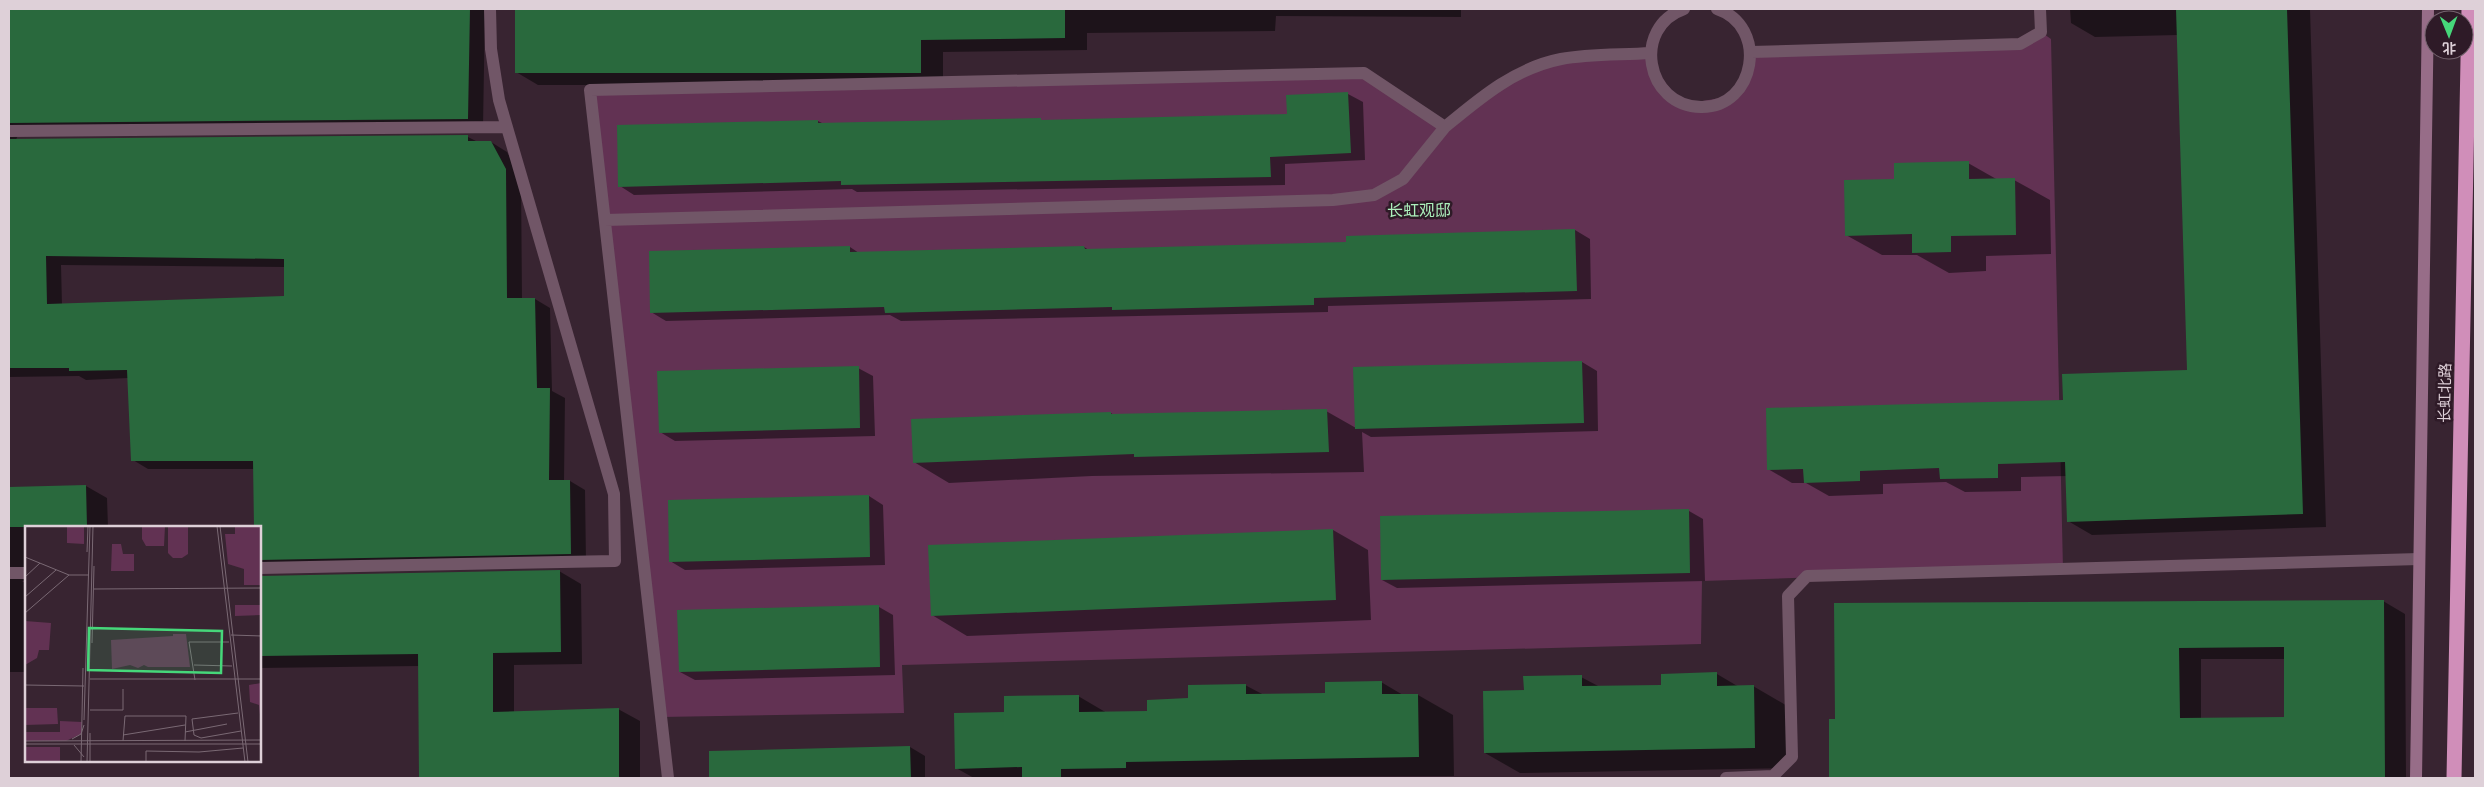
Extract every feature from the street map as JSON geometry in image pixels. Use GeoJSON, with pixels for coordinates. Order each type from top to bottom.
{"type":"FeatureCollection","features":[{"type":"Feature","properties":{"kind":"highway","name":"长虹北路"},"geometry":{"type":"LineString","coordinates":[[2454,778],[2469,9]]}},
{"type":"Feature","properties":{"kind":"street"},"geometry":{"type":"LineString","coordinates":[[261,568],[615,561],[614,494],[499,100],[491,48],[490,9]]}},
{"type":"Feature","properties":{"kind":"street"},"geometry":{"type":"LineString","coordinates":[[1684,9],[1662,22],[1654,37],[1650,53],[1652,70],[1659,84],[1670,97],[1685,104],[1701,107],[1717,104],[1732,96],[1743,84],[1750,69],[1752,52],[1747,36],[1738,22],[1725,11],[1717,9]]}},
{"type":"Feature","properties":{"kind":"street"},"geometry":{"type":"LineString","coordinates":[[1752,52],[2020,44],[2041,32],[2040,9]]}},
{"type":"Feature","properties":{"kind":"street"},"geometry":{"type":"LineString","coordinates":[[2416,778],[2428,9]]}},
{"type":"Feature","properties":{"kind":"street"},"geometry":{"type":"LineString","coordinates":[[605,220],[1333,200],[1374,195],[1403,179],[1445,127],[1485,94],[1517,75],[1560,59],[1650,53]]}},
{"type":"Feature","properties":{"kind":"street"},"geometry":{"type":"LineString","coordinates":[[668,778],[590,90],[1364,74],[1445,127]]}},
{"type":"Feature","properties":{"kind":"street"},"geometry":{"type":"LineString","coordinates":[[9,131],[507,127]]}},
{"type":"Feature","properties":{"kind":"street"},"geometry":{"type":"LineString","coordinates":[[1726,778],[1773,776],[1792,757],[1788,596],[1807,576],[2419,559]]}},
{"type":"Feature","properties":{"kind":"street"},"geometry":{"type":"LineString","coordinates":[[9,573],[25,573]]}},
{"type":"Feature","properties":{"kind":"shaded area"},"geometry":{"type":"Polygon","coordinates":[[[2041,32],[2051,39],[2063,569],[1702,581],[1701,644],[902,665],[904,713],[661,717],[590,90],[1364,73],[1445,127],[1485,94],[1561,59],[1650,53],[1652,69],[1685,104],[1732,96],[1751,52],[2020,44],[2041,32]]]}},
{"type":"Feature","properties":{"kind":"building"},"geometry":{"type":"Polygon","coordinates":[[[9,9],[470,9],[468,119],[9,123],[9,9]]]}},
{"type":"Feature","properties":{"kind":"building"},"geometry":{"type":"Polygon","coordinates":[[[515,9],[1065,9],[1065,38],[921,40],[921,73],[515,73],[515,9]]]}},
{"type":"Feature","properties":{"kind":"building"},"geometry":{"type":"Polygon","coordinates":[[[2176,9],[2287,9],[2303,514],[2067,522],[2065,462],[1998,464],[1998,478],[1940,479],[1939,468],[1860,471],[1860,481],[1804,483],[1803,469],[1767,470],[1766,408],[2063,400],[2062,374],[2187,370],[2176,9]]]}},
{"type":"Feature","properties":{"kind":"building"},"geometry":{"type":"Polygon","coordinates":[[[1348,92],[1351,153],[1270,157],[1271,177],[841,185],[841,181],[618,187],[617,125],[818,120],[818,123],[1041,118],[1041,120],[1287,114],[1286,95],[1348,92]]]}},
{"type":"Feature","properties":{"kind":"building"},"geometry":{"type":"Polygon","coordinates":[[[468,135],[468,141],[491,141],[506,169],[507,298],[535,298],[537,388],[550,388],[549,480],[570,480],[571,554],[261,560],[261,526],[254,526],[253,461],[131,461],[127,370],[69,371],[69,368],[9,368],[9,139],[468,135]],[[46,256],[47,304],[284,296],[284,259],[46,256]]]}},
{"type":"Feature","properties":{"kind":"building"},"geometry":{"type":"Polygon","coordinates":[[[1969,161],[1969,179],[2015,178],[2016,235],[1951,236],[1951,252],[1912,253],[1912,234],[1845,236],[1844,180],[1894,179],[1894,163],[1969,161]]]}},
{"type":"Feature","properties":{"kind":"building"},"geometry":{"type":"Polygon","coordinates":[[[1575,229],[1577,291],[1314,298],[1314,305],[1112,310],[1112,307],[885,313],[884,307],[650,313],[649,251],[850,246],[850,252],[1084,246],[1085,249],[1346,242],[1346,236],[1575,229]]]}},
{"type":"Feature","properties":{"kind":"building"},"geometry":{"type":"Polygon","coordinates":[[[1582,361],[1584,423],[1355,429],[1353,367],[1582,361]]]}},
{"type":"Feature","properties":{"kind":"building"},"geometry":{"type":"Polygon","coordinates":[[[859,366],[860,428],[659,433],[657,371],[859,366]]]}},
{"type":"Feature","properties":{"kind":"building"},"geometry":{"type":"Polygon","coordinates":[[[1327,409],[1329,452],[1134,457],[1134,454],[913,463],[911,419],[1111,412],[1111,414],[1327,409]]]}},
{"type":"Feature","properties":{"kind":"building"},"geometry":{"type":"Polygon","coordinates":[[[86,485],[87,526],[9,527],[9,487],[86,485]]]}},
{"type":"Feature","properties":{"kind":"building"},"geometry":{"type":"Polygon","coordinates":[[[869,495],[870,557],[669,562],[668,500],[869,495]]]}},
{"type":"Feature","properties":{"kind":"building"},"geometry":{"type":"Polygon","coordinates":[[[1689,509],[1690,573],[1381,580],[1380,516],[1689,509]]]}},
{"type":"Feature","properties":{"kind":"building"},"geometry":{"type":"Polygon","coordinates":[[[1333,529],[1336,600],[931,616],[928,545],[1333,529]]]}},
{"type":"Feature","properties":{"kind":"building"},"geometry":{"type":"Polygon","coordinates":[[[560,570],[561,652],[493,653],[493,712],[619,708],[619,778],[419,778],[418,654],[261,656],[261,576],[560,570]]]}},
{"type":"Feature","properties":{"kind":"building"},"geometry":{"type":"Polygon","coordinates":[[[2384,600],[2385,778],[1829,778],[1829,719],[1835,719],[1834,603],[2384,600]],[[2284,647],[2179,648],[2180,718],[2284,717],[2284,647]]]}},
{"type":"Feature","properties":{"kind":"building"},"geometry":{"type":"Polygon","coordinates":[[[879,605],[880,667],[679,672],[677,610],[879,605]]]}},
{"type":"Feature","properties":{"kind":"building"},"geometry":{"type":"Polygon","coordinates":[[[1717,672],[1717,686],[1754,685],[1755,748],[1484,753],[1483,691],[1524,690],[1523,676],[1582,675],[1582,686],[1661,685],[1661,674],[1717,672]]]}},
{"type":"Feature","properties":{"kind":"building"},"geometry":{"type":"Polygon","coordinates":[[[1382,681],[1382,694],[1418,694],[1419,757],[1126,762],[1126,768],[1061,769],[1061,778],[1022,778],[1022,767],[955,769],[954,713],[1004,712],[1004,696],[1079,695],[1079,712],[1147,711],[1147,700],[1188,698],[1188,685],[1246,684],[1246,694],[1325,693],[1325,682],[1382,681]]]}},
{"type":"Feature","properties":{"kind":"building"},"geometry":{"type":"Polygon","coordinates":[[[910,746],[911,778],[709,778],[709,751],[910,746]]]}},
{"type":"Feature","properties":{"kind":"district","name":"长虹观邸"},"geometry":{"type":"Point","coordinates":[1419,210]}}]}
